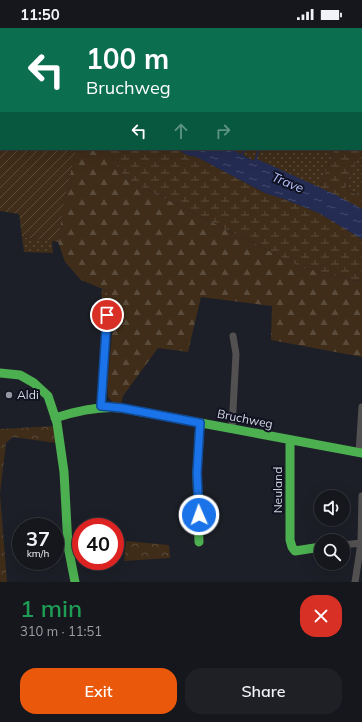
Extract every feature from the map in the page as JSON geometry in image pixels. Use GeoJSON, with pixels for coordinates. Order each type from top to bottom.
{"type":"FeatureCollection","features":[{"type":"Feature","properties":{"kind":"street"},"geometry":{"type":"LineString","coordinates":[[101,406],[107,315]]}},
{"type":"Feature","properties":{"kind":"street"},"geometry":{"type":"LineString","coordinates":[[232,428],[236,354],[233,336]]}},
{"type":"Feature","properties":{"kind":"street"},"geometry":{"type":"LineString","coordinates":[[0,373],[20,376],[34,383],[48,396],[57,423],[64,472],[68,546],[75,582]]}},
{"type":"Feature","properties":{"kind":"street","name":"Bruchweg"},"geometry":{"type":"LineString","coordinates":[[55,418],[82,409],[101,406],[122,408],[360,453],[362,407]]}},
{"type":"Feature","properties":{"kind":"street"},"geometry":{"type":"LineString","coordinates":[[199,542],[197,473],[200,423]]}},
{"type":"Feature","properties":{"kind":"street","name":"Neuland"},"geometry":{"type":"LineString","coordinates":[[290,440],[290,540],[295,551],[314,548]]}},
{"type":"Feature","properties":{"kind":"street"},"geometry":{"type":"LineString","coordinates":[[355,582],[361,543],[362,496]]}},
{"type":"Feature","properties":{"kind":"street"},"geometry":{"type":"LineString","coordinates":[[350,544],[361,543]]}},
{"type":"Feature","properties":{"kind":"green space"},"geometry":{"type":"Polygon","coordinates":[[[0,150],[76,150],[64,202],[58,242],[22,237],[19,214],[0,211],[0,150]]]}},
{"type":"Feature","properties":{"kind":"green space"},"geometry":{"type":"Polygon","coordinates":[[[76,150],[107,150],[126,179],[301,267],[362,281],[362,357],[271,340],[272,306],[201,297],[188,352],[158,348],[123,396],[121,404],[113,403],[108,397],[107,385],[115,304],[110,303],[111,294],[81,280],[65,262],[58,242],[63,205],[76,150]]]}},
{"type":"Feature","properties":{"kind":"green space"},"geometry":{"type":"Polygon","coordinates":[[[107,150],[179,150],[187,155],[197,157],[265,193],[319,213],[362,239],[362,281],[301,267],[126,179],[107,150]]]}},
{"type":"Feature","properties":{"kind":"green space"},"geometry":{"type":"Polygon","coordinates":[[[233,150],[335,150],[319,188],[257,160],[254,161],[233,150]]]}},
{"type":"Feature","properties":{"kind":"green space"},"geometry":{"type":"Polygon","coordinates":[[[335,150],[361,150],[345,188],[357,195],[362,186],[362,209],[319,188],[335,150]]]}},
{"type":"Feature","properties":{"kind":"green space"},"geometry":{"type":"Polygon","coordinates":[[[360,150],[362,150],[362,186],[358,195],[345,188],[360,150]]]}},
{"type":"Feature","properties":{"kind":"green space"},"geometry":{"type":"Polygon","coordinates":[[[22,237],[52,241],[53,253],[24,252],[22,237]]]}},
{"type":"Feature","properties":{"kind":"green space"},"geometry":{"type":"Polygon","coordinates":[[[103,289],[111,294],[110,303],[104,303],[101,293],[103,289]]]}},
{"type":"Feature","properties":{"kind":"green space"},"geometry":{"type":"Polygon","coordinates":[[[55,426],[56,443],[13,437],[6,443],[0,494],[0,429],[55,426]]]}},
{"type":"Feature","properties":{"kind":"green space"},"geometry":{"type":"Polygon","coordinates":[[[0,494],[7,582],[0,582],[0,494]]]}},
{"type":"Feature","properties":{"kind":"green space"},"geometry":{"type":"Polygon","coordinates":[[[126,541],[169,545],[170,558],[124,561],[126,541]]]}},
{"type":"Feature","properties":{"kind":"water","name":"Trave"},"geometry":{"type":"Polygon","coordinates":[[[179,150],[233,150],[254,161],[257,159],[334,194],[362,209],[362,239],[319,213],[265,193],[197,157],[187,155],[179,150]]]}},
{"type":"Feature","properties":{"kind":"waterway"},"geometry":{"type":"LineString","coordinates":[[242,154],[244,150]]}},
{"type":"Feature","properties":{"kind":"waterway"},"geometry":{"type":"LineString","coordinates":[[255,161],[259,150]]}},
{"type":"Feature","properties":{"kind":"traffic: fast"},"geometry":{"type":"LineString","coordinates":[[0,373],[20,375],[34,383],[48,396],[57,423],[64,472],[68,546],[75,582]]}},
{"type":"Feature","properties":{"kind":"traffic: fast"},"geometry":{"type":"LineString","coordinates":[[55,418],[88,410],[121,408],[362,453]]}},
{"type":"Feature","properties":{"kind":"traffic: fast"},"geometry":{"type":"LineString","coordinates":[[199,542],[197,473],[200,423]]}},
{"type":"Feature","properties":{"kind":"traffic: fast"},"geometry":{"type":"LineString","coordinates":[[290,440],[290,540],[295,551],[314,548]]}},
{"type":"Feature","properties":{"kind":"place","name":"Aldi"},"geometry":{"type":"Point","coordinates":[9,395]}},
{"type":"Feature","properties":{"kind":"route"},"geometry":{"type":"LineString","coordinates":[[107,315],[101,406],[122,408],[200,423],[197,473],[199,515]]}}]}
